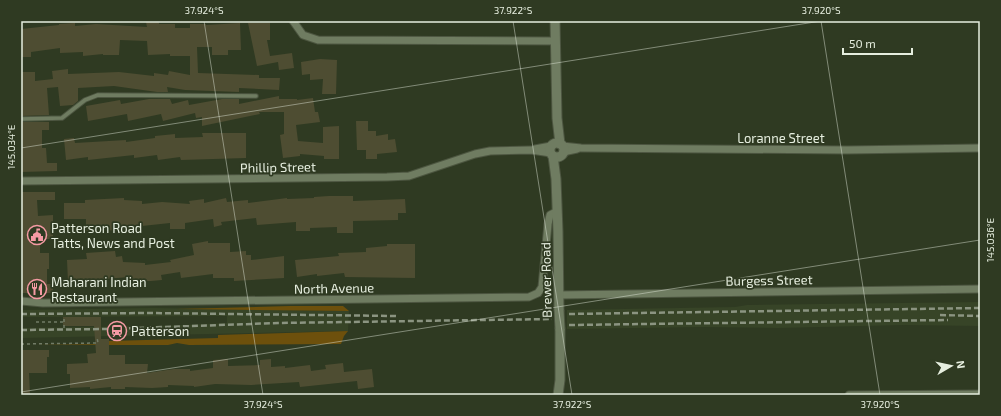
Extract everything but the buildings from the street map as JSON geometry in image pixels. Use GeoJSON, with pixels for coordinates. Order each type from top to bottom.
{"type":"FeatureCollection","features":[{"type":"Feature","properties":{"kind":"street"},"geometry":{"type":"LineString","coordinates":[[293,21],[303,35],[318,40],[555,41]]}},
{"type":"Feature","properties":{"kind":"street","name":"Brewer Road"},"geometry":{"type":"LineString","coordinates":[[555,21],[557,150],[556,212],[558,232],[560,329],[560,380],[558,395]]}},
{"type":"Feature","properties":{"kind":"street","name":"Loranne Street"},"geometry":{"type":"LineString","coordinates":[[557,150],[582,148],[831,150],[980,148]]}},
{"type":"Feature","properties":{"kind":"street","name":"Phillip Street"},"geometry":{"type":"LineString","coordinates":[[21,181],[402,177],[475,154],[490,151],[557,150]]}},
{"type":"Feature","properties":{"kind":"street","name":"North Avenue"},"geometry":{"type":"LineString","coordinates":[[21,301],[43,303],[529,298],[538,293],[542,287],[548,224],[550,215],[556,212]]}},
{"type":"Feature","properties":{"kind":"street","name":"Burgess Street"},"geometry":{"type":"LineString","coordinates":[[559,295],[980,289]]}},
{"type":"Feature","properties":{"kind":"street","name":"North Avenue"},"geometry":{"type":"LineString","coordinates":[[21,306],[43,303]]}},
{"type":"Feature","properties":{"kind":"street","name":"Brewer Road"},"geometry":{"type":"LineString","coordinates":[[560,380],[562,395]]}},
{"type":"Feature","properties":{"kind":"street"},"geometry":{"type":"LineString","coordinates":[[848,395],[980,394]]}},
{"type":"Feature","properties":{"kind":"lane"},"geometry":{"type":"LineString","coordinates":[[21,119],[62,118],[85,100],[98,95],[256,96]]}},
{"type":"Feature","properties":{"kind":"path"},"geometry":{"type":"LineString","coordinates":[[64,316],[64,328]]}},
{"type":"Feature","properties":{"kind":"path"},"geometry":{"type":"LineString","coordinates":[[36,322],[64,322]]}},
{"type":"Feature","properties":{"kind":"path"},"geometry":{"type":"LineString","coordinates":[[21,344],[98,343],[97,337]]}},
{"type":"Feature","properties":{"kind":"shaded area"},"geometry":{"type":"Polygon","coordinates":[[[980,302],[980,326],[904,325],[778,328],[702,327],[567,329],[567,310],[735,307],[747,305],[980,302]]]}},
{"type":"Feature","properties":{"kind":"shaded area"},"geometry":{"type":"Polygon","coordinates":[[[343,306],[349,311],[176,309],[343,306]]]}},
{"type":"Feature","properties":{"kind":"shaded area"},"geometry":{"type":"Polygon","coordinates":[[[153,308],[349,311],[348,331],[21,338],[21,328],[157,326],[227,323],[227,316],[21,317],[21,310],[153,308]]]}},
{"type":"Feature","properties":{"kind":"shaded area"},"geometry":{"type":"Polygon","coordinates":[[[348,331],[341,344],[189,345],[177,343],[168,345],[36,345],[108,344],[109,341],[218,338],[218,335],[348,331]]]}},
{"type":"Feature","properties":{"kind":"railway"},"geometry":{"type":"LineString","coordinates":[[569,314],[980,308]]}},
{"type":"Feature","properties":{"kind":"railway"},"geometry":{"type":"LineString","coordinates":[[21,314],[150,313],[396,316]]}},
{"type":"Feature","properties":{"kind":"railway"},"geometry":{"type":"LineString","coordinates":[[940,315],[980,316]]}},
{"type":"Feature","properties":{"kind":"railway"},"geometry":{"type":"LineString","coordinates":[[21,330],[107,329],[278,323],[552,319]]}},
{"type":"Feature","properties":{"kind":"railway"},"geometry":{"type":"LineString","coordinates":[[569,325],[948,320]]}},
{"type":"Feature","properties":{"kind":"place","name":"Patterson Road Tatts, News and Post"},"geometry":{"type":"Point","coordinates":[37,235]}},
{"type":"Feature","properties":{"kind":"place","name":"Maharani Indian Restaurant"},"geometry":{"type":"Point","coordinates":[37,289]}},
{"type":"Feature","properties":{"kind":"place","name":"Patterson"},"geometry":{"type":"Point","coordinates":[117,331]}}]}
